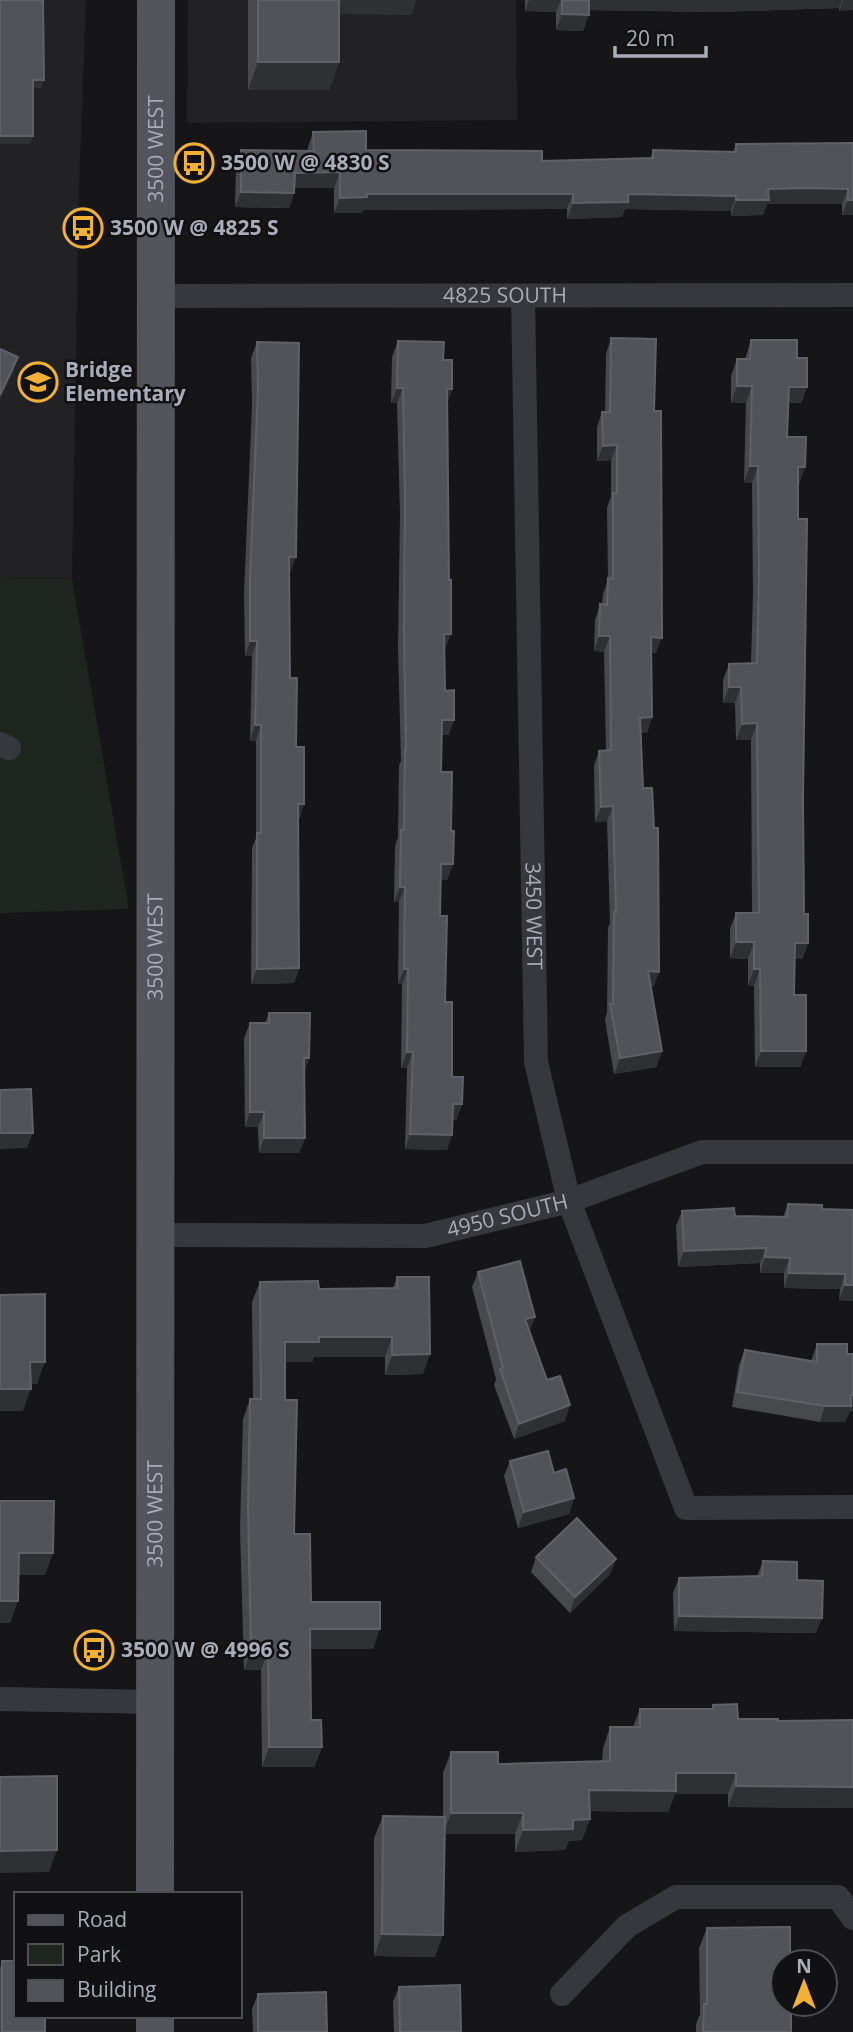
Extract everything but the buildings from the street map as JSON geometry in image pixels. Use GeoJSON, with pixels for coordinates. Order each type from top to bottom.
{"type":"FeatureCollection","features":[{"type":"Feature","properties":{"kind":"main road","name":"3500 WEST"},"geometry":{"type":"LineString","coordinates":[[155,1892],[156,0]]}},
{"type":"Feature","properties":{"kind":"street","name":"4825 SOUTH"},"geometry":{"type":"LineString","coordinates":[[155,296],[853,295]]}},
{"type":"Feature","properties":{"kind":"street","name":"3450 WEST"},"geometry":{"type":"LineString","coordinates":[[523,296],[536,1062],[569,1200],[686,1508],[853,1507]]}},
{"type":"Feature","properties":{"kind":"street","name":"4950 SOUTH"},"geometry":{"type":"LineString","coordinates":[[155,1235],[425,1236],[569,1200],[702,1152],[853,1152]]}},
{"type":"Feature","properties":{"kind":"street"},"geometry":{"type":"LineString","coordinates":[[0,1699],[155,1702]]}},
{"type":"Feature","properties":{"kind":"street"},"geometry":{"type":"LineString","coordinates":[[562,1994],[627,1926],[676,1897],[838,1897],[853,1918]]}},
{"type":"Feature","properties":{"kind":"shaded area","name":"Bridge Elementary"},"geometry":{"type":"Polygon","coordinates":[[[0,0],[86,0],[79,187],[72,579],[0,578],[0,0]]]}},
{"type":"Feature","properties":{"kind":"shaded area"},"geometry":{"type":"Polygon","coordinates":[[[188,0],[516,0],[517,120],[187,123],[188,0]]]}},
{"type":"Feature","properties":{"kind":"green space"},"geometry":{"type":"Polygon","coordinates":[[[0,578],[72,579],[129,909],[0,913],[0,578]]]}},
{"type":"Feature","properties":{"kind":"place","name":"3500 W @ 4830 S"},"geometry":{"type":"Point","coordinates":[194,163]}},
{"type":"Feature","properties":{"kind":"place","name":"3500 W @ 4825 S"},"geometry":{"type":"Point","coordinates":[83,228]}},
{"type":"Feature","properties":{"kind":"place","name":"Bridge Elementary"},"geometry":{"type":"Point","coordinates":[38,382]}},
{"type":"Feature","properties":{"kind":"place","name":"3500 W @ 4996 S"},"geometry":{"type":"Point","coordinates":[94,1650]}}]}
